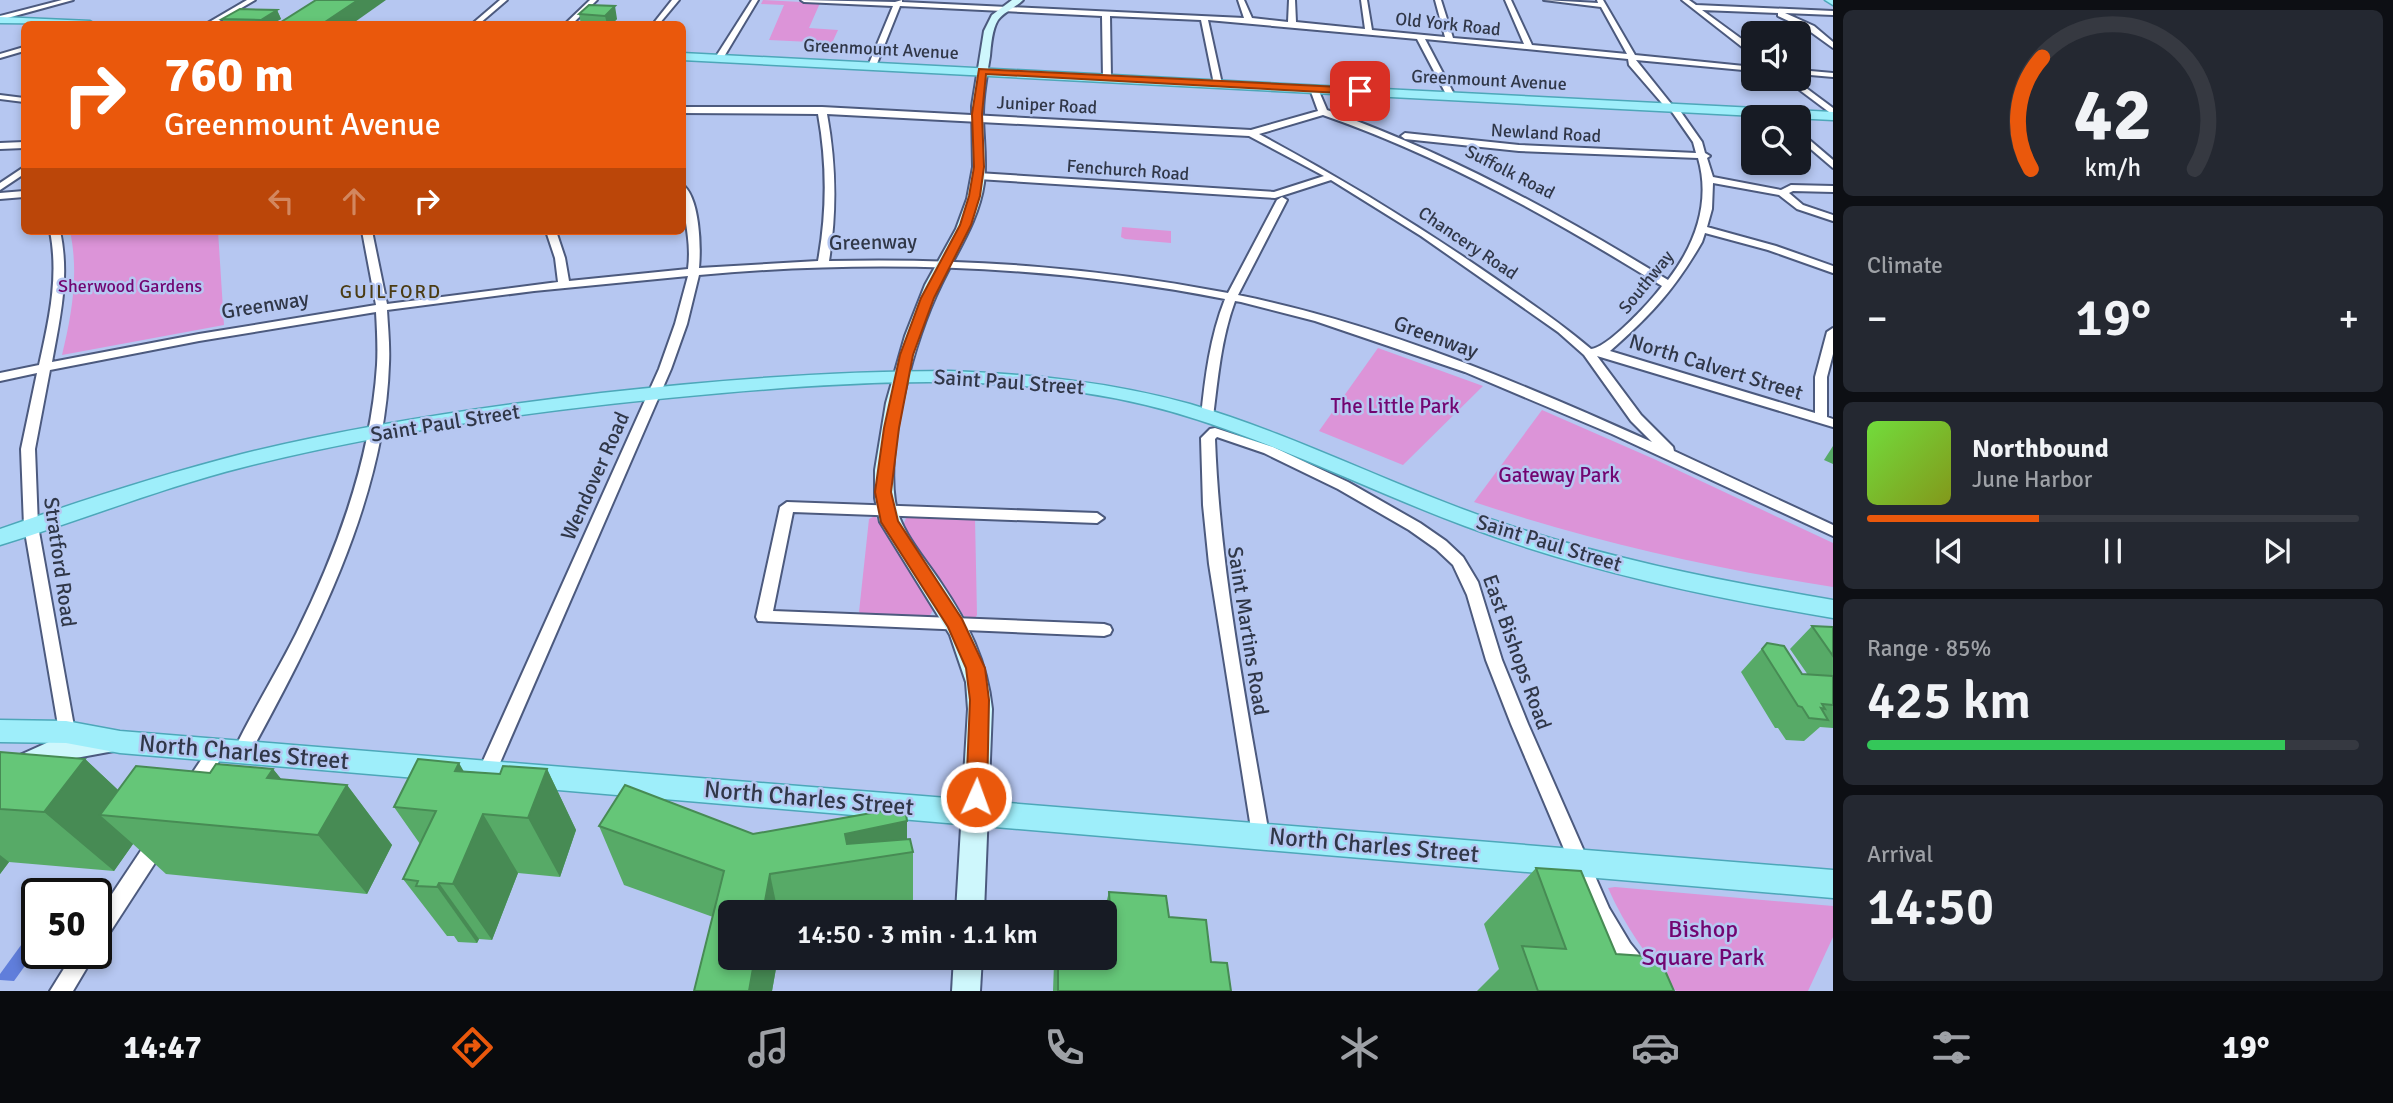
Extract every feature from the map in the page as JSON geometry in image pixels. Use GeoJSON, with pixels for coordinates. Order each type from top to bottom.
{"type":"FeatureCollection","features":[{"type":"Feature","properties":{"kind":"main road"},"geometry":{"type":"LineString","coordinates":[[971,900],[979,689],[971,656],[956,624],[897,534],[886,511],[884,472],[902,371],[918,321],[965,225],[978,176],[977,117],[982,71],[992,23],[1018,0]]}},
{"type":"Feature","properties":{"kind":"main road"},"geometry":{"type":"LineString","coordinates":[[0,19],[36,21]]}},
{"type":"Feature","properties":{"kind":"main road","name":"Greenmount Avenue"},"geometry":{"type":"LineString","coordinates":[[686,56],[1218,84],[1316,93],[1451,96],[1741,113]]}},
{"type":"Feature","properties":{"kind":"main road","name":"Greenmount Avenue"},"geometry":{"type":"LineString","coordinates":[[1811,114],[1833,114]]}},
{"type":"Feature","properties":{"kind":"main road","name":"Saint Paul Street"},"geometry":{"type":"LineString","coordinates":[[0,524],[30,520],[164,482],[375,428],[491,415],[657,388],[798,381],[902,371],[992,369],[1071,377],[1162,394],[1209,419],[1276,441],[1429,505],[1524,537],[1705,585],[1833,609]]}},
{"type":"Feature","properties":{"kind":"main road","name":"Saint Paul Street"},"geometry":{"type":"LineString","coordinates":[[1209,419],[1316,446],[1437,497],[1536,530],[1690,571],[1833,597]]}},
{"type":"Feature","properties":{"kind":"main road","name":"Saint Paul Street"},"geometry":{"type":"LineString","coordinates":[[0,537],[30,520]]}},
{"type":"Feature","properties":{"kind":"main road"},"geometry":{"type":"LineString","coordinates":[[0,731],[38,734],[66,732],[120,742]]}},
{"type":"Feature","properties":{"kind":"main road"},"geometry":{"type":"LineString","coordinates":[[0,766],[29,748],[38,734]]}},
{"type":"Feature","properties":{"kind":"main road","name":"North Charles Street"},"geometry":{"type":"LineString","coordinates":[[0,776],[51,752],[84,745],[120,742],[1833,884]]}},
{"type":"Feature","properties":{"kind":"main road"},"geometry":{"type":"LineString","coordinates":[[966,991],[967,970]]}},
{"type":"Feature","properties":{"kind":"street"},"geometry":{"type":"LineString","coordinates":[[0,19],[70,0]]}},
{"type":"Feature","properties":{"kind":"street"},"geometry":{"type":"LineString","coordinates":[[214,21],[252,0]]}},
{"type":"Feature","properties":{"kind":"street"},"geometry":{"type":"LineString","coordinates":[[479,21],[504,0]]}},
{"type":"Feature","properties":{"kind":"street"},"geometry":{"type":"LineString","coordinates":[[571,21],[594,0]]}},
{"type":"Feature","properties":{"kind":"street"},"geometry":{"type":"LineString","coordinates":[[658,21],[676,0]]}},
{"type":"Feature","properties":{"kind":"street"},"geometry":{"type":"LineString","coordinates":[[719,58],[755,0]]}},
{"type":"Feature","properties":{"kind":"street","name":"Old York Road"},"geometry":{"type":"LineString","coordinates":[[804,0],[1106,13],[1161,12],[1741,68]]}},
{"type":"Feature","properties":{"kind":"street"},"geometry":{"type":"LineString","coordinates":[[1040,0],[1044,10]]}},
{"type":"Feature","properties":{"kind":"street"},"geometry":{"type":"LineString","coordinates":[[1084,0],[1088,12]]}},
{"type":"Feature","properties":{"kind":"street"},"geometry":{"type":"LineString","coordinates":[[1241,0],[1249,20]]}},
{"type":"Feature","properties":{"kind":"street"},"geometry":{"type":"LineString","coordinates":[[1292,0],[1292,24]]}},
{"type":"Feature","properties":{"kind":"street"},"geometry":{"type":"LineString","coordinates":[[1364,0],[1370,32]]}},
{"type":"Feature","properties":{"kind":"street"},"geometry":{"type":"LineString","coordinates":[[1438,0],[1450,40]]}},
{"type":"Feature","properties":{"kind":"street"},"geometry":{"type":"LineString","coordinates":[[1508,0],[1529,48]]}},
{"type":"Feature","properties":{"kind":"street"},"geometry":{"type":"LineString","coordinates":[[1547,0],[1601,2]]}},
{"type":"Feature","properties":{"kind":"street"},"geometry":{"type":"LineString","coordinates":[[1685,0],[1741,42]]}},
{"type":"Feature","properties":{"kind":"street"},"geometry":{"type":"LineString","coordinates":[[1758,0],[1807,26],[1833,46]]}},
{"type":"Feature","properties":{"kind":"street"},"geometry":{"type":"LineString","coordinates":[[872,66],[898,2]]}},
{"type":"Feature","properties":{"kind":"street","name":"Southway"},"geometry":{"type":"LineString","coordinates":[[1594,352],[1631,328],[1670,286],[1691,254],[1702,229],[1708,204],[1709,179],[1705,156],[1693,132],[1632,63],[1633,58],[1601,2]]}},
{"type":"Feature","properties":{"kind":"street"},"geometry":{"type":"LineString","coordinates":[[1693,7],[1833,13]]}},
{"type":"Feature","properties":{"kind":"street"},"geometry":{"type":"LineString","coordinates":[[1106,13],[1107,78]]}},
{"type":"Feature","properties":{"kind":"street"},"geometry":{"type":"LineString","coordinates":[[1204,18],[1218,84]]}},
{"type":"Feature","properties":{"kind":"street"},"geometry":{"type":"LineString","coordinates":[[1420,37],[1451,96]]}},
{"type":"Feature","properties":{"kind":"street"},"geometry":{"type":"LineString","coordinates":[[0,56],[21,50]]}},
{"type":"Feature","properties":{"kind":"street"},"geometry":{"type":"LineString","coordinates":[[1811,73],[1833,75]]}},
{"type":"Feature","properties":{"kind":"street"},"geometry":{"type":"LineString","coordinates":[[1804,91],[1833,114]]}},
{"type":"Feature","properties":{"kind":"street"},"geometry":{"type":"LineString","coordinates":[[1316,93],[1323,112]]}},
{"type":"Feature","properties":{"kind":"street"},"geometry":{"type":"LineString","coordinates":[[0,97],[21,100]]}},
{"type":"Feature","properties":{"kind":"street","name":"Juniper Road"},"geometry":{"type":"LineString","coordinates":[[686,110],[822,110],[1251,133],[1323,112]]}},
{"type":"Feature","properties":{"kind":"street"},"geometry":{"type":"LineString","coordinates":[[822,110],[830,148],[832,194],[823,264]]}},
{"type":"Feature","properties":{"kind":"street","name":"Suffolk Road"},"geometry":{"type":"LineString","coordinates":[[1323,112],[1387,133],[1527,199],[1670,286]]}},
{"type":"Feature","properties":{"kind":"street","name":"Chancery Road"},"geometry":{"type":"LineString","coordinates":[[1251,133],[1337,180],[1462,258],[1594,352],[1636,418],[1677,457]]}},
{"type":"Feature","properties":{"kind":"street","name":"Newland Road"},"geometry":{"type":"LineString","coordinates":[[1387,133],[1453,143],[1519,148],[1705,156]]}},
{"type":"Feature","properties":{"kind":"street"},"geometry":{"type":"LineString","coordinates":[[0,146],[21,145]]}},
{"type":"Feature","properties":{"kind":"street"},"geometry":{"type":"LineString","coordinates":[[1811,145],[1833,165]]}},
{"type":"Feature","properties":{"kind":"street"},"geometry":{"type":"LineString","coordinates":[[0,187],[21,172]]}},
{"type":"Feature","properties":{"kind":"street","name":"Fenchurch Road"},"geometry":{"type":"LineString","coordinates":[[978,176],[1278,197],[1337,180]]}},
{"type":"Feature","properties":{"kind":"street"},"geometry":{"type":"LineString","coordinates":[[1709,179],[1782,193],[1800,206],[1833,218]]}},
{"type":"Feature","properties":{"kind":"street"},"geometry":{"type":"LineString","coordinates":[[1782,193],[1791,188],[1833,189]]}},
{"type":"Feature","properties":{"kind":"street"},"geometry":{"type":"LineString","coordinates":[[0,196],[21,194]]}},
{"type":"Feature","properties":{"kind":"street","name":"Saint Martins Road"},"geometry":{"type":"LineString","coordinates":[[1260,835],[1216,564],[1208,438],[1218,338],[1231,296],[1278,197]]}},
{"type":"Feature","properties":{"kind":"street","name":"Wendover Road"},"geometry":{"type":"LineString","coordinates":[[487,772],[657,388],[680,330],[694,273],[697,245],[695,222],[686,198]]}},
{"type":"Feature","properties":{"kind":"street"},"geometry":{"type":"LineString","coordinates":[[1702,229],[1772,248],[1833,270]]}},
{"type":"Feature","properties":{"kind":"street","name":"Stratford Road"},"geometry":{"type":"LineString","coordinates":[[56,235],[60,256],[60,288],[28,449],[30,520],[66,732]]}},
{"type":"Feature","properties":{"kind":"street"},"geometry":{"type":"LineString","coordinates":[[184,801],[229,751],[298,651],[323,596],[356,503],[375,428],[381,376],[383,307],[375,257],[368,235]]}},
{"type":"Feature","properties":{"kind":"street"},"geometry":{"type":"LineString","coordinates":[[552,235],[560,258],[564,285]]}},
{"type":"Feature","properties":{"kind":"street","name":"Greenway"},"geometry":{"type":"LineString","coordinates":[[0,377],[242,330],[383,307],[564,285],[823,264],[946,262],[1079,270],[1231,296],[1370,335],[1501,383],[1677,457],[1833,531]]}},
{"type":"Feature","properties":{"kind":"street"},"geometry":{"type":"LineString","coordinates":[[1827,421],[1821,377],[1833,333]]}},
{"type":"Feature","properties":{"kind":"street","name":"North Calvert Street"},"geometry":{"type":"LineString","coordinates":[[1594,352],[1827,421]]}},
{"type":"Feature","properties":{"kind":"street"},"geometry":{"type":"LineString","coordinates":[[1620,433],[1629,428],[1636,418]]}},
{"type":"Feature","properties":{"kind":"street","name":"East Bishops Road"},"geometry":{"type":"LineString","coordinates":[[1209,419],[1254,445],[1364,497],[1411,523],[1457,559],[1468,579],[1503,684],[1602,915],[1623,950],[1656,991]]}},
{"type":"Feature","properties":{"kind":"street"},"geometry":{"type":"LineString","coordinates":[[1097,518],[786,508],[764,617],[1104,630]]}},
{"type":"Feature","properties":{"kind":"street"},"geometry":{"type":"LineString","coordinates":[[112,911],[169,824]]}},
{"type":"Feature","properties":{"kind":"street"},"geometry":{"type":"LineString","coordinates":[[61,991],[75,969]]}},
{"type":"Feature","properties":{"kind":"green space"},"geometry":{"type":"Polygon","coordinates":[[[763,0],[820,3],[809,28],[838,30],[832,43],[769,40],[784,5],[761,4],[763,0]]]}},
{"type":"Feature","properties":{"kind":"green space"},"geometry":{"type":"Polygon","coordinates":[[[1122,227],[1171,231],[1171,243],[1125,239],[1121,237],[1122,227]]]}},
{"type":"Feature","properties":{"kind":"green space","name":"Sherwood Gardens"},"geometry":{"type":"Polygon","coordinates":[[[71,235],[218,235],[224,325],[62,355],[73,293],[71,235]]]}},
{"type":"Feature","properties":{"kind":"green space","name":"The Little Park"},"geometry":{"type":"Polygon","coordinates":[[[1378,348],[1483,386],[1403,465],[1319,431],[1378,348]]]}},
{"type":"Feature","properties":{"kind":"green space","name":"Gateway Park"},"geometry":{"type":"Polygon","coordinates":[[[1542,410],[1833,543],[1833,587],[1652,552],[1562,529],[1474,502],[1542,410]]]}},
{"type":"Feature","properties":{"kind":"green space"},"geometry":{"type":"Polygon","coordinates":[[[875,516],[933,610],[929,617],[863,615],[859,612],[869,519],[875,516]]]}},
{"type":"Feature","properties":{"kind":"green space"},"geometry":{"type":"Polygon","coordinates":[[[906,518],[975,519],[975,618],[964,616],[903,526],[906,518]]]}},
{"type":"Feature","properties":{"kind":"green space","name":"Bishop Square Park"},"geometry":{"type":"Polygon","coordinates":[[[1608,888],[1833,906],[1833,937],[1808,991],[1676,991],[1647,955],[1622,916],[1608,888]]]}},
{"type":"Feature","properties":{"kind":"water"},"geometry":{"type":"Polygon","coordinates":[[[21,945],[23,969],[14,981],[0,980],[0,974],[21,945]]]}},
{"type":"Feature","properties":{"kind":"building"},"geometry":{"type":"Polygon","coordinates":[[[316,0],[358,0],[326,21],[283,21],[316,0]]]}},
{"type":"Feature","properties":{"kind":"building"},"geometry":{"type":"Polygon","coordinates":[[[589,5],[615,6],[605,16],[579,14],[589,5]]]}},
{"type":"Feature","properties":{"kind":"building"},"geometry":{"type":"Polygon","coordinates":[[[240,9],[277,10],[261,20],[222,19],[240,9]]]}},
{"type":"Feature","properties":{"kind":"building"},"geometry":{"type":"Polygon","coordinates":[[[1812,626],[1833,627],[1833,656],[1812,626]]]}},
{"type":"Feature","properties":{"kind":"building"},"geometry":{"type":"Polygon","coordinates":[[[1767,643],[1784,646],[1802,674],[1833,676],[1833,705],[1822,704],[1825,709],[1821,708],[1828,720],[1809,718],[1802,707],[1798,706],[1762,649],[1767,643]]]}},
{"type":"Feature","properties":{"kind":"building"},"geometry":{"type":"Polygon","coordinates":[[[0,752],[85,759],[44,812],[0,809],[0,752]]]}},
{"type":"Feature","properties":{"kind":"building"},"geometry":{"type":"Polygon","coordinates":[[[418,759],[459,763],[455,771],[500,774],[503,766],[547,769],[528,818],[483,814],[453,884],[439,883],[437,887],[416,886],[418,881],[403,879],[436,811],[394,807],[418,759]]]}},
{"type":"Feature","properties":{"kind":"building"},"geometry":{"type":"Polygon","coordinates":[[[216,764],[273,769],[267,778],[347,785],[318,835],[100,815],[136,766],[210,773],[216,764]]]}},
{"type":"Feature","properties":{"kind":"building"},"geometry":{"type":"Polygon","coordinates":[[[625,785],[753,834],[905,807],[907,821],[845,834],[847,844],[910,839],[913,852],[770,874],[765,900],[718,900],[718,970],[753,970],[749,991],[694,991],[724,871],[599,826],[625,785]]]}},
{"type":"Feature","properties":{"kind":"building"},"geometry":{"type":"Polygon","coordinates":[[[1536,868],[1581,871],[1616,954],[1659,957],[1674,991],[1538,991],[1522,946],[1566,949],[1536,868]]]}},
{"type":"Feature","properties":{"kind":"building"},"geometry":{"type":"Polygon","coordinates":[[[1109,892],[1166,896],[1169,917],[1206,920],[1211,962],[1227,963],[1231,991],[1058,991],[1058,970],[1117,970],[1117,900],[1110,900],[1109,892]]]}},
{"type":"Feature","properties":{"kind":"district","name":"GUILFORD"},"geometry":{"type":"Point","coordinates":[391,292]}},
{"type":"Feature","properties":{"kind":"route"},"geometry":{"type":"LineString","coordinates":[[976,797],[980,700],[975,668],[956,624],[890,522],[883,502],[883,492],[891,428],[906,355],[933,285],[958,240],[975,196],[979,167],[978,93],[982,71],[1360,91]]}}]}
